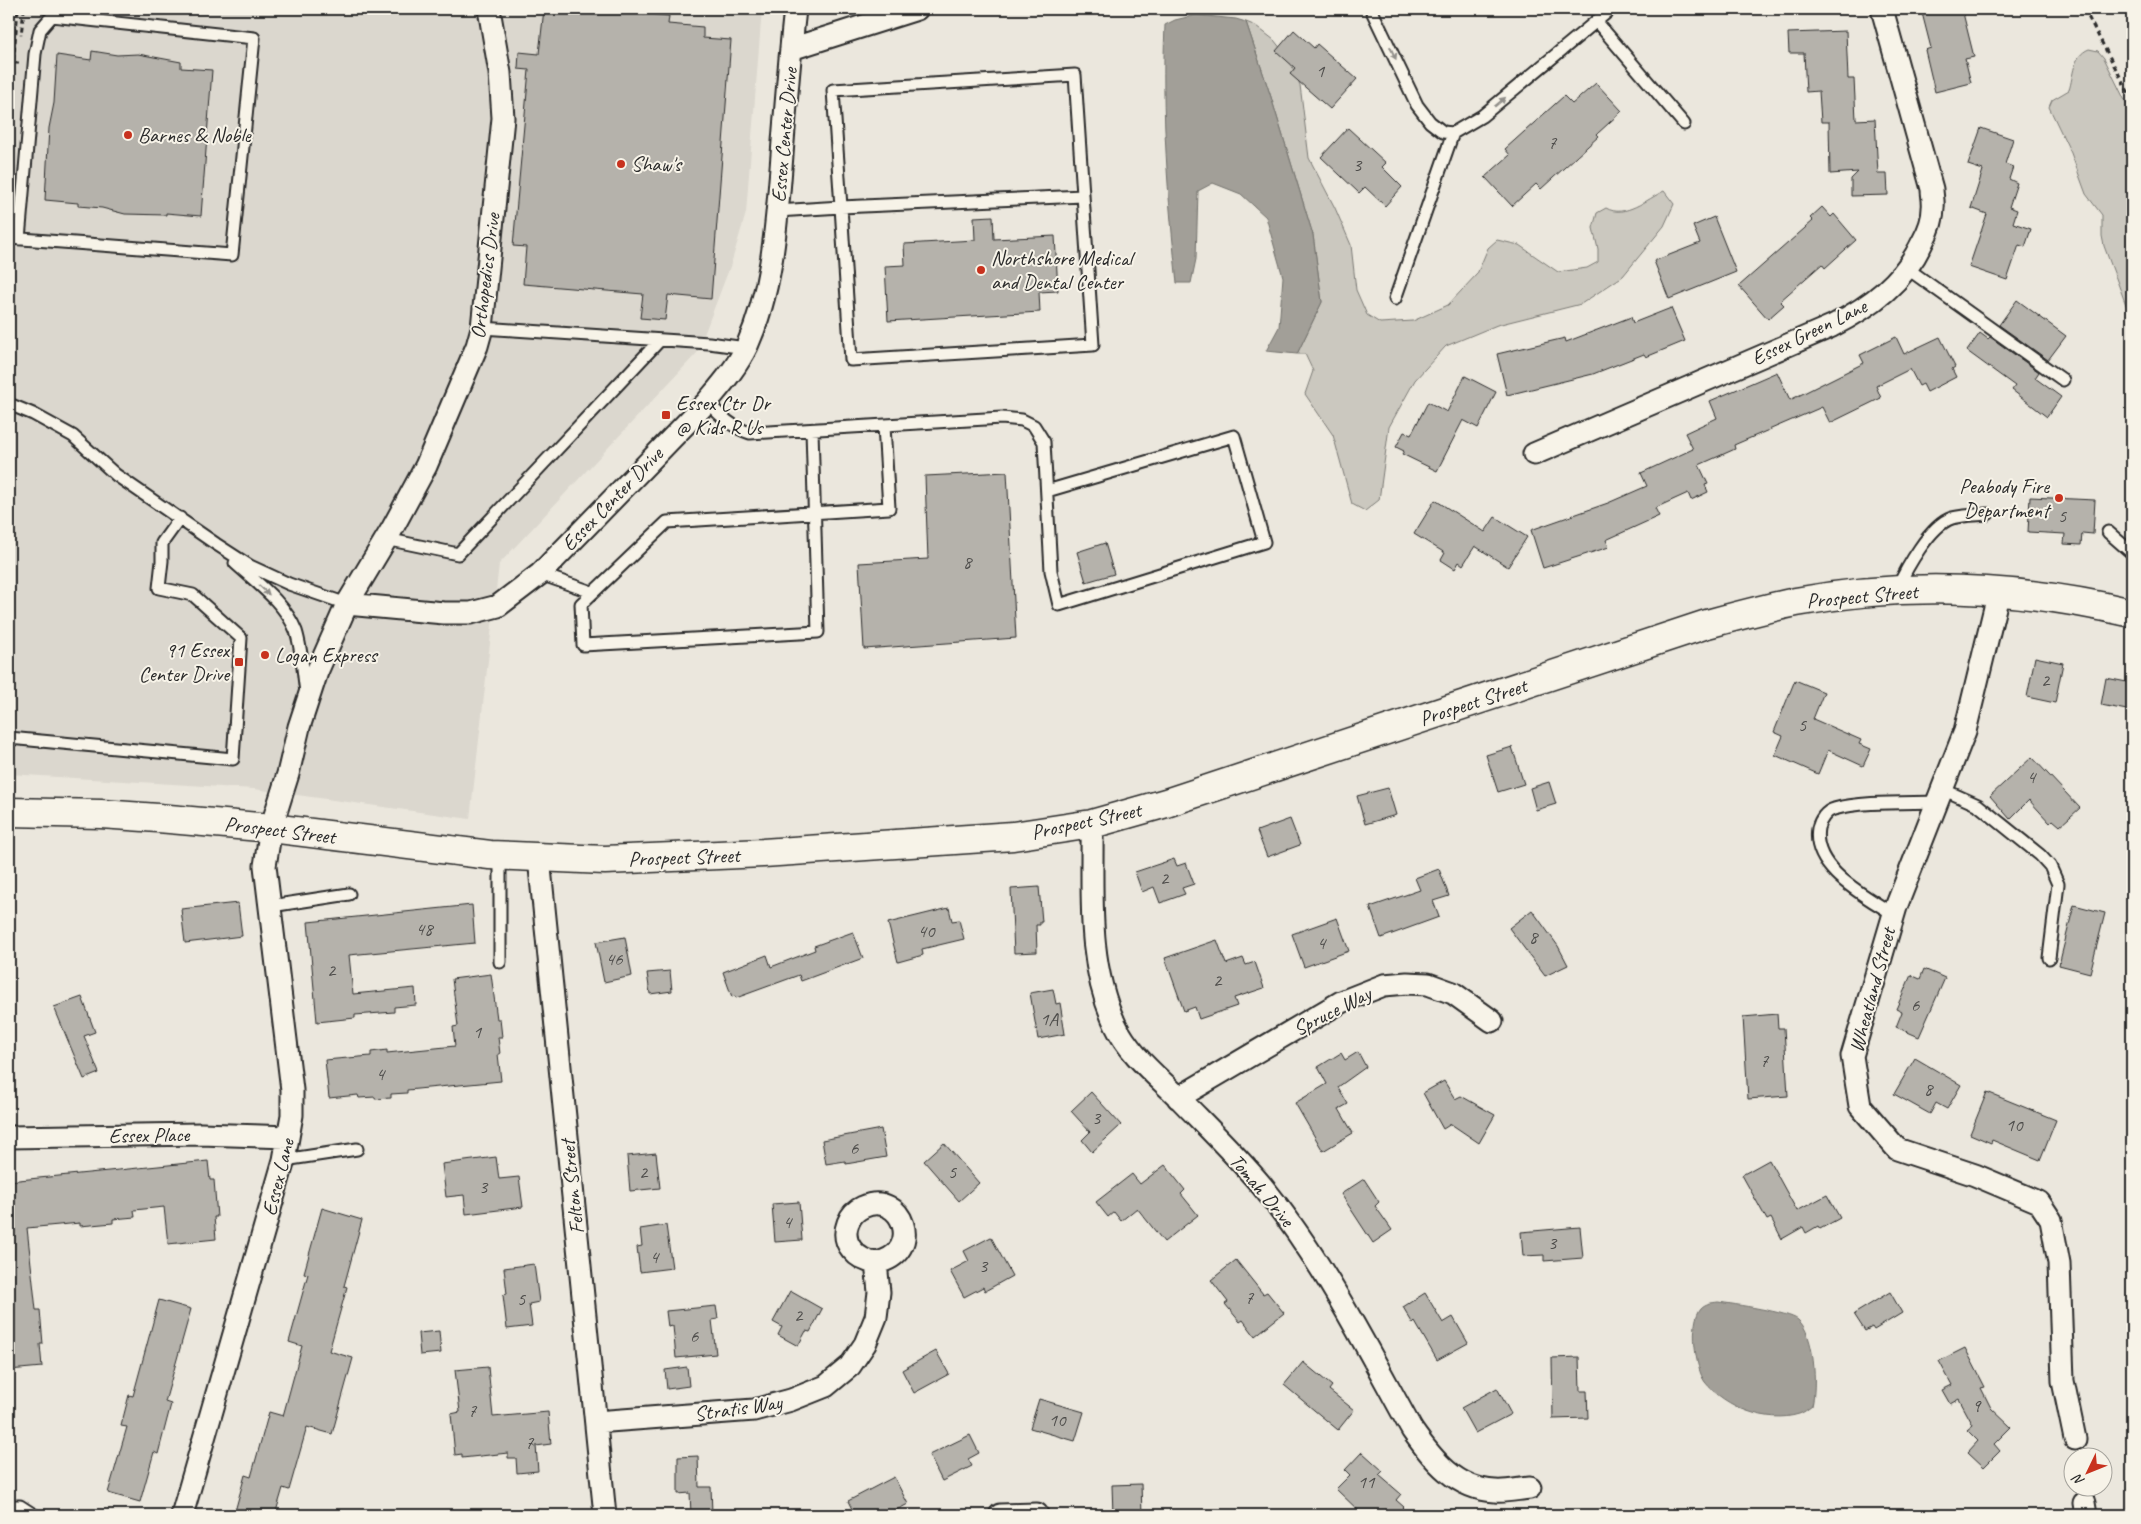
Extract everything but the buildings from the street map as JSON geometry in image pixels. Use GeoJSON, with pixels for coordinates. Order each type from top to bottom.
{"type":"FeatureCollection","features":[{"type":"Feature","properties":{"kind":"street","name":"Orthopedics Drive"},"geometry":{"type":"LineString","coordinates":[[347,604],[386,539],[426,466],[477,346],[482,328],[503,118],[500,73],[489,9]]}},
{"type":"Feature","properties":{"kind":"street","name":"Essex Center Drive"},"geometry":{"type":"LineString","coordinates":[[347,604],[444,614],[471,613],[498,606],[540,574],[707,402],[736,366],[746,348],[755,325],[768,282],[777,211],[794,9]]}},
{"type":"Feature","properties":{"kind":"street"},"geometry":{"type":"LineString","coordinates":[[791,49],[890,13],[917,9]]}},
{"type":"Feature","properties":{"kind":"street","name":"Essex Green Lane"},"geometry":{"type":"LineString","coordinates":[[1534,454],[1832,326],[1860,312],[1880,297],[1908,269],[1927,233],[1934,209],[1932,189],[1882,9]]}},
{"type":"Feature","properties":{"kind":"street","name":"Prospect Street"},"geometry":{"type":"LineString","coordinates":[[9,812],[101,814],[271,828],[500,856],[605,860],[763,853],[1012,836],[1092,824],[1175,800],[1707,624],[1795,602],[1839,595],[1941,589],[1999,591],[2048,596],[2132,613]]}},
{"type":"Feature","properties":{"kind":"street","name":"Wheatland Street"},"geometry":{"type":"LineString","coordinates":[[1999,591],[1965,731],[1894,914],[1852,1056],[1860,1106],[1897,1149],[1975,1175],[2039,1202],[2047,1214],[2053,1229],[2059,1263],[2063,1381],[2075,1439]]}},
{"type":"Feature","properties":{"kind":"street"},"geometry":{"type":"LineString","coordinates":[[271,828],[288,774],[299,727],[317,672],[347,604]]}},
{"type":"Feature","properties":{"kind":"street","name":"Tomah Drive"},"geometry":{"type":"LineString","coordinates":[[1092,824],[1092,931],[1097,968],[1106,1002],[1116,1026],[1128,1046],[1145,1066],[1261,1184],[1290,1220],[1315,1258],[1412,1430],[1429,1455],[1445,1471],[1461,1482],[1480,1490],[1497,1491],[1530,1488]]}},
{"type":"Feature","properties":{"kind":"street","name":"Essex Lane"},"geometry":{"type":"LineString","coordinates":[[182,1515],[284,1160],[292,1115],[292,1090],[266,866],[271,828]]}},
{"type":"Feature","properties":{"kind":"street","name":"Felton Street"},"geometry":{"type":"LineString","coordinates":[[539,858],[606,1515]]}},
{"type":"Feature","properties":{"kind":"street","name":"Spruce Way"},"geometry":{"type":"LineString","coordinates":[[1178,1098],[1342,1002],[1384,985],[1428,984],[1453,993],[1492,1021]]}},
{"type":"Feature","properties":{"kind":"street","name":"Essex Place"},"geometry":{"type":"LineString","coordinates":[[9,1137],[201,1134],[288,1137]]}},
{"type":"Feature","properties":{"kind":"street","name":"Stratis Way"},"geometry":{"type":"LineString","coordinates":[[596,1422],[754,1410],[792,1400],[826,1386],[850,1366],[865,1344],[876,1317],[879,1292],[876,1263]]}},
{"type":"Feature","properties":{"kind":"street"},"geometry":{"type":"LineString","coordinates":[[1000,1515],[1037,1514]]}},
{"type":"Feature","properties":{"kind":"lane"},"geometry":{"type":"LineString","coordinates":[[1371,9],[1417,105],[1430,122],[1443,132],[1453,133],[1467,127],[1482,116],[1611,9]]}},
{"type":"Feature","properties":{"kind":"lane"},"geometry":{"type":"LineString","coordinates":[[52,13],[254,38],[232,255],[14,238],[35,54],[40,30],[52,13]]}},
{"type":"Feature","properties":{"kind":"lane"},"geometry":{"type":"LineString","coordinates":[[1596,21],[1684,124]]}},
{"type":"Feature","properties":{"kind":"lane"},"geometry":{"type":"LineString","coordinates":[[1076,75],[1093,345],[851,360],[841,207],[833,90],[1076,75]]}},
{"type":"Feature","properties":{"kind":"lane"},"geometry":{"type":"LineString","coordinates":[[1395,299],[1453,133]]}},
{"type":"Feature","properties":{"kind":"lane"},"geometry":{"type":"LineString","coordinates":[[777,211],[1083,196]]}},
{"type":"Feature","properties":{"kind":"lane"},"geometry":{"type":"LineString","coordinates":[[1908,269],[2063,380]]}},
{"type":"Feature","properties":{"kind":"lane"},"geometry":{"type":"LineString","coordinates":[[482,328],[709,343],[746,348]]}},
{"type":"Feature","properties":{"kind":"lane"},"geometry":{"type":"LineString","coordinates":[[386,539],[458,554],[660,340]]}},
{"type":"Feature","properties":{"kind":"lane"},"geometry":{"type":"LineString","coordinates":[[707,402],[737,429],[750,433],[1002,418],[1022,420],[1034,426],[1044,442],[1047,492],[1052,571],[1059,604],[1264,542],[1234,436],[1047,492]]}},
{"type":"Feature","properties":{"kind":"lane"},"geometry":{"type":"LineString","coordinates":[[9,404],[34,414],[73,436],[116,475],[250,566],[289,584],[347,604]]}},
{"type":"Feature","properties":{"kind":"lane"},"geometry":{"type":"LineString","coordinates":[[812,430],[814,512],[818,632],[583,644],[581,604],[667,522],[814,512],[889,508],[884,426]]}},
{"type":"Feature","properties":{"kind":"lane"},"geometry":{"type":"LineString","coordinates":[[1897,591],[1907,566],[1932,533],[1951,518],[1988,514]]}},
{"type":"Feature","properties":{"kind":"lane"},"geometry":{"type":"LineString","coordinates":[[9,738],[233,759],[241,638],[193,595],[158,588],[160,574],[158,569],[162,543],[180,518]]}},
{"type":"Feature","properties":{"kind":"lane"},"geometry":{"type":"LineString","coordinates":[[2108,532],[2132,553]]}},
{"type":"Feature","properties":{"kind":"lane"},"geometry":{"type":"LineString","coordinates":[[216,544],[271,596],[286,614],[296,631],[308,702]]}},
{"type":"Feature","properties":{"kind":"lane"},"geometry":{"type":"LineString","coordinates":[[540,574],[592,592]]}},
{"type":"Feature","properties":{"kind":"lane"},"geometry":{"type":"LineString","coordinates":[[1894,914],[1849,886],[1821,856],[1817,845],[1819,822],[1832,809],[1940,795],[1978,805],[2040,855],[2050,866],[2058,884],[2049,958]]}},
{"type":"Feature","properties":{"kind":"lane"},"geometry":{"type":"LineString","coordinates":[[500,856],[500,962]]}},
{"type":"Feature","properties":{"kind":"lane"},"geometry":{"type":"LineString","coordinates":[[271,906],[349,894]]}},
{"type":"Feature","properties":{"kind":"lane"},"geometry":{"type":"LineString","coordinates":[[284,1160],[357,1148]]}},
{"type":"Feature","properties":{"kind":"lane"},"geometry":{"type":"LineString","coordinates":[[9,1506],[20,1506],[34,1515]]}},
{"type":"Feature","properties":{"kind":"path"},"geometry":{"type":"LineString","coordinates":[[2084,9],[2132,99]]}},
{"type":"Feature","properties":{"kind":"path"},"geometry":{"type":"LineString","coordinates":[[13,63],[18,10],[24,10],[21,36]]}},
{"type":"Feature","properties":{"kind":"path"},"geometry":{"type":"LineString","coordinates":[[19,54],[20,45]]}},
{"type":"Feature","properties":{"kind":"path"},"geometry":{"type":"LineString","coordinates":[[9,51],[14,53]]}},
{"type":"Feature","properties":{"kind":"shaded area"},"geometry":{"type":"Polygon","coordinates":[[[9,9],[762,9],[746,213],[731,264],[697,353],[499,564],[470,819],[254,789],[9,774],[9,9]]]}},
{"type":"Feature","properties":{"kind":"shaded area"},"geometry":{"type":"Polygon","coordinates":[[[1196,15],[1236,19],[1246,22],[1313,235],[1322,302],[1297,354],[1266,351],[1279,327],[1283,277],[1266,217],[1241,194],[1213,183],[1198,191],[1196,259],[1191,283],[1177,283],[1166,154],[1164,90],[1165,25],[1175,20],[1196,15]]]}},
{"type":"Feature","properties":{"kind":"shaded area"},"geometry":{"type":"Polygon","coordinates":[[[1246,22],[1256,26],[1274,40],[1289,59],[1300,85],[1309,158],[1335,208],[1351,245],[1356,290],[1367,315],[1380,323],[1413,321],[1448,305],[1477,274],[1488,248],[1497,240],[1519,245],[1558,272],[1587,268],[1598,262],[1598,249],[1593,228],[1597,213],[1606,208],[1613,211],[1628,210],[1664,191],[1674,204],[1664,226],[1623,276],[1581,304],[1497,325],[1446,346],[1415,380],[1389,427],[1379,500],[1365,511],[1352,504],[1333,435],[1305,394],[1313,371],[1305,354],[1297,354],[1322,302],[1313,235],[1246,22]]]}},
{"type":"Feature","properties":{"kind":"shaded area"},"geometry":{"type":"Polygon","coordinates":[[[2089,49],[2098,51],[2104,58],[2132,115],[2132,321],[2104,246],[2102,215],[2086,194],[2071,153],[2049,107],[2052,100],[2069,90],[2074,66],[2079,56],[2089,49]]]}},
{"type":"Feature","properties":{"kind":"shaded area"},"geometry":{"type":"Polygon","coordinates":[[[1718,1302],[1773,1311],[1798,1320],[1804,1327],[1811,1348],[1814,1374],[1812,1406],[1806,1411],[1787,1417],[1760,1415],[1735,1406],[1713,1391],[1705,1382],[1698,1366],[1694,1334],[1697,1315],[1701,1308],[1707,1304],[1718,1302]]]}},
{"type":"Feature","properties":{"kind":"place","name":"Barnes & Noble"},"geometry":{"type":"Point","coordinates":[128,135]}},
{"type":"Feature","properties":{"kind":"place","name":"Shaw's"},"geometry":{"type":"Point","coordinates":[621,164]}},
{"type":"Feature","properties":{"kind":"place","name":"Northshore Medical and Dental Center"},"geometry":{"type":"Point","coordinates":[981,270]}},
{"type":"Feature","properties":{"kind":"place","name":"Essex Ctr Dr @ Kids R Us"},"geometry":{"type":"Point","coordinates":[666,415]}},
{"type":"Feature","properties":{"kind":"place","name":"Peabody Fire Department"},"geometry":{"type":"Point","coordinates":[2059,498]}},
{"type":"Feature","properties":{"kind":"place","name":"Logan Express"},"geometry":{"type":"Point","coordinates":[265,655]}},
{"type":"Feature","properties":{"kind":"place","name":"91 Essex Center Drive"},"geometry":{"type":"Point","coordinates":[239,662]}}]}
